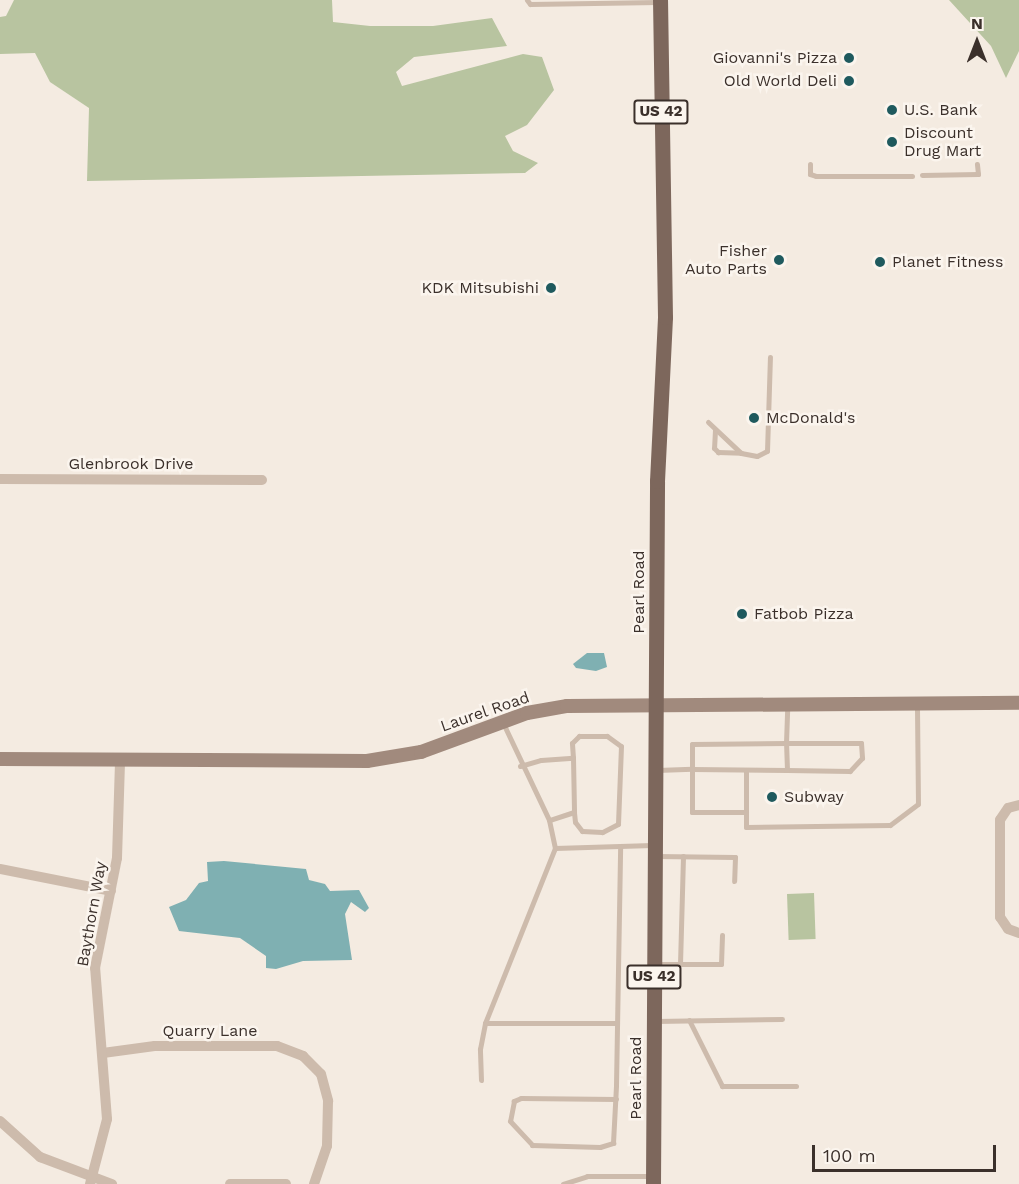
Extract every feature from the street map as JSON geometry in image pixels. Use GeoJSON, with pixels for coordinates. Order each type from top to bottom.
{"type":"FeatureCollection","features":[{"type":"Feature","properties":{"kind":"main road","name":"Pearl Road"},"geometry":{"type":"LineString","coordinates":[[653,1180],[657,481],[664,317],[660,1]]}},
{"type":"Feature","properties":{"kind":"street","name":"Glenbrook Drive"},"geometry":{"type":"LineString","coordinates":[[0,479],[262,480]]}},
{"type":"Feature","properties":{"kind":"street","name":"Laurel Road"},"geometry":{"type":"LineString","coordinates":[[0,759],[367,761],[421,752],[503,722],[567,706],[1019,703]]}},
{"type":"Feature","properties":{"kind":"street","name":"Baythorn Way"},"geometry":{"type":"LineString","coordinates":[[91,1181],[107,1119],[95,968],[111,891],[120,831],[120,761]]}},
{"type":"Feature","properties":{"kind":"street"},"geometry":{"type":"LineString","coordinates":[[1019,805],[1008,808],[1000,820],[1000,917],[1008,929],[1019,933]]}},
{"type":"Feature","properties":{"kind":"street"},"geometry":{"type":"LineString","coordinates":[[0,869],[111,891]]}},
{"type":"Feature","properties":{"kind":"street","name":"Quarry Lane"},"geometry":{"type":"LineString","coordinates":[[103,1053],[156,1046],[277,1046],[291,1050],[313,1064],[326,1087],[327,1146],[314,1184]]}},
{"type":"Feature","properties":{"kind":"street"},"geometry":{"type":"LineString","coordinates":[[0,1121],[40,1157],[91,1181],[112,1184]]}},
{"type":"Feature","properties":{"kind":"street"},"geometry":{"type":"LineString","coordinates":[[230,1184],[286,1184]]}},
{"type":"Feature","properties":{"kind":"lane"},"geometry":{"type":"LineString","coordinates":[[527,0],[530,4],[660,1]]}},
{"type":"Feature","properties":{"kind":"lane"},"geometry":{"type":"LineString","coordinates":[[810,164],[810,174],[816,176],[912,176]]}},
{"type":"Feature","properties":{"kind":"lane"},"geometry":{"type":"LineString","coordinates":[[922,175],[978,174],[977,164]]}},
{"type":"Feature","properties":{"kind":"lane"},"geometry":{"type":"LineString","coordinates":[[715,429],[714,448],[718,452],[756,456],[767,451],[770,357]]}},
{"type":"Feature","properties":{"kind":"lane"},"geometry":{"type":"LineString","coordinates":[[708,422],[741,453]]}},
{"type":"Feature","properties":{"kind":"lane"},"geometry":{"type":"LineString","coordinates":[[746,770],[746,827],[890,825],[918,804],[917,704]]}},
{"type":"Feature","properties":{"kind":"lane"},"geometry":{"type":"LineString","coordinates":[[787,706],[787,770]]}},
{"type":"Feature","properties":{"kind":"lane"},"geometry":{"type":"LineString","coordinates":[[481,1080],[480,1049],[485,1023],[555,848],[549,820],[520,766],[503,722]]}},
{"type":"Feature","properties":{"kind":"lane"},"geometry":{"type":"LineString","coordinates":[[579,736],[607,736],[621,746],[618,824],[602,832],[582,831],[575,822],[573,758],[572,743],[579,736]]}},
{"type":"Feature","properties":{"kind":"lane"},"geometry":{"type":"LineString","coordinates":[[657,770],[692,769],[850,771],[862,758],[861,743],[692,744],[692,769],[692,812],[746,812]]}},
{"type":"Feature","properties":{"kind":"lane"},"geometry":{"type":"LineString","coordinates":[[520,766],[541,760],[573,758]]}},
{"type":"Feature","properties":{"kind":"lane"},"geometry":{"type":"LineString","coordinates":[[549,820],[574,812]]}},
{"type":"Feature","properties":{"kind":"lane"},"geometry":{"type":"LineString","coordinates":[[555,848],[620,846],[683,856],[735,857],[735,881]]}},
{"type":"Feature","properties":{"kind":"lane"},"geometry":{"type":"LineString","coordinates":[[616,1099],[521,1098],[514,1101],[510,1121],[532,1145],[600,1147],[613,1143],[616,1099],[620,846]]}},
{"type":"Feature","properties":{"kind":"lane"},"geometry":{"type":"LineString","coordinates":[[680,964],[683,856]]}},
{"type":"Feature","properties":{"kind":"lane"},"geometry":{"type":"LineString","coordinates":[[655,964],[721,964],[722,934]]}},
{"type":"Feature","properties":{"kind":"lane"},"geometry":{"type":"LineString","coordinates":[[654,1021],[782,1019]]}},
{"type":"Feature","properties":{"kind":"lane"},"geometry":{"type":"LineString","coordinates":[[689,1020],[722,1086],[796,1086]]}},
{"type":"Feature","properties":{"kind":"lane"},"geometry":{"type":"LineString","coordinates":[[485,1023],[617,1023]]}},
{"type":"Feature","properties":{"kind":"lane"},"geometry":{"type":"LineString","coordinates":[[563,1184],[587,1176],[653,1180]]}},
{"type":"Feature","properties":{"kind":"green space"},"geometry":{"type":"Polygon","coordinates":[[[14,0],[332,0],[333,22],[370,26],[433,26],[492,18],[507,46],[414,57],[396,72],[402,86],[523,54],[542,57],[554,90],[527,125],[505,136],[513,151],[538,163],[525,173],[87,181],[89,108],[50,82],[35,53],[0,54],[0,17],[6,16],[14,0]]]}},
{"type":"Feature","properties":{"kind":"green space"},"geometry":{"type":"Polygon","coordinates":[[[949,0],[1019,0],[1019,51],[1006,78],[991,46],[949,0]]]}},
{"type":"Feature","properties":{"kind":"green space"},"geometry":{"type":"Polygon","coordinates":[[[814,893],[816,939],[789,940],[787,894],[814,893]]]}},
{"type":"Feature","properties":{"kind":"water"},"geometry":{"type":"Polygon","coordinates":[[[587,653],[604,653],[607,667],[596,671],[576,668],[573,664],[587,653]]]}},
{"type":"Feature","properties":{"kind":"water"},"geometry":{"type":"Polygon","coordinates":[[[224,861],[306,869],[309,880],[325,884],[330,891],[359,890],[369,908],[365,912],[351,902],[345,914],[352,960],[303,961],[276,969],[266,968],[266,956],[240,938],[179,931],[169,907],[186,900],[199,883],[208,881],[207,862],[224,861]]]}},
{"type":"Feature","properties":{"kind":"place","name":"Giovanni's Pizza"},"geometry":{"type":"Point","coordinates":[849,58]}},
{"type":"Feature","properties":{"kind":"place","name":"Old World Deli"},"geometry":{"type":"Point","coordinates":[849,81]}},
{"type":"Feature","properties":{"kind":"place","name":"U.S. Bank"},"geometry":{"type":"Point","coordinates":[892,110]}},
{"type":"Feature","properties":{"kind":"place","name":"Discount Drug Mart"},"geometry":{"type":"Point","coordinates":[892,142]}},
{"type":"Feature","properties":{"kind":"place","name":"Fisher Auto Parts"},"geometry":{"type":"Point","coordinates":[779,260]}},
{"type":"Feature","properties":{"kind":"place","name":"Planet Fitness"},"geometry":{"type":"Point","coordinates":[880,262]}},
{"type":"Feature","properties":{"kind":"place","name":"KDK Mitsubishi"},"geometry":{"type":"Point","coordinates":[551,288]}},
{"type":"Feature","properties":{"kind":"place","name":"McDonald's"},"geometry":{"type":"Point","coordinates":[754,418]}},
{"type":"Feature","properties":{"kind":"place","name":"Fatbob Pizza"},"geometry":{"type":"Point","coordinates":[742,614]}},
{"type":"Feature","properties":{"kind":"place","name":"Subway"},"geometry":{"type":"Point","coordinates":[772,797]}}]}
